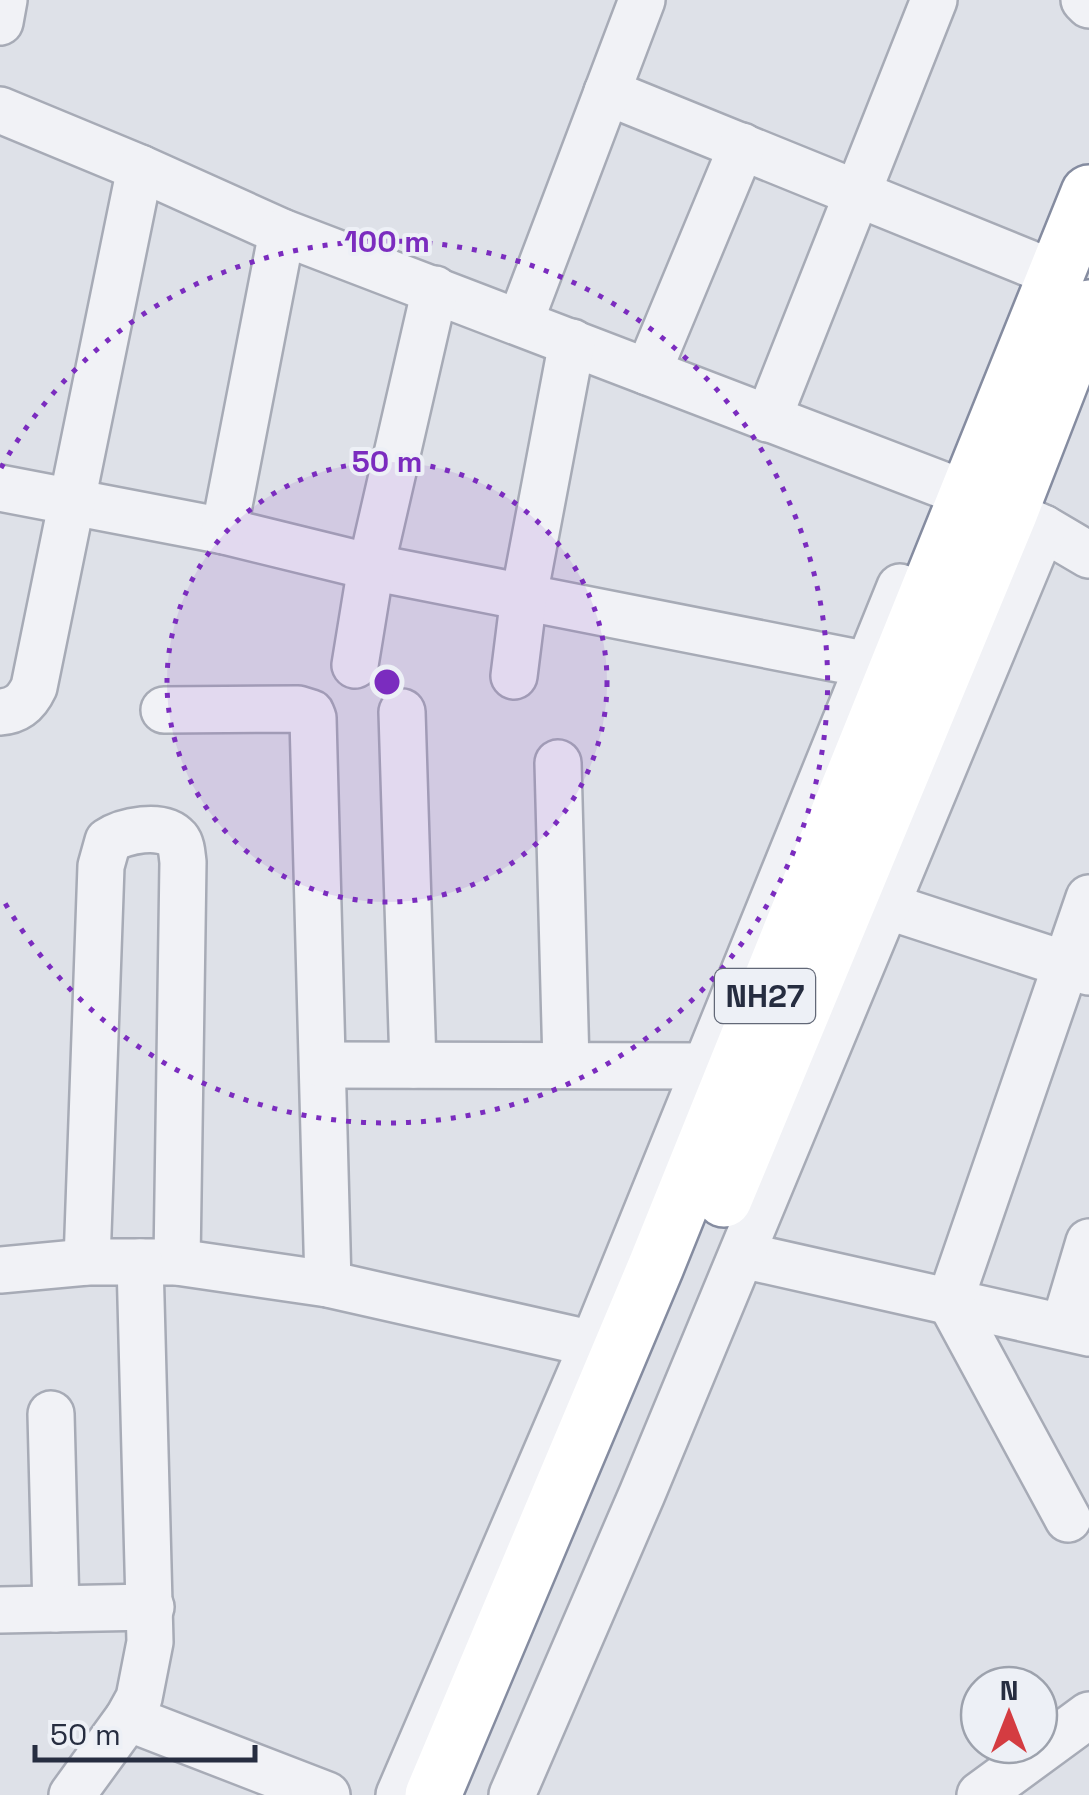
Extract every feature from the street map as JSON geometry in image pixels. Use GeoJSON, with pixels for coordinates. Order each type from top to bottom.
{"type":"FeatureCollection","features":[{"type":"Feature","properties":{"kind":"highway","name":"NH27"},"geometry":{"type":"LineString","coordinates":[[470,1795],[685,1293],[1074,292],[1089,193]]}},
{"type":"Feature","properties":{"kind":"highway","name":"NH27"},"geometry":{"type":"LineString","coordinates":[[432,1795],[656,1266],[991,506]]}},
{"type":"Feature","properties":{"kind":"street"},"geometry":{"type":"LineString","coordinates":[[0,22],[4,0]]}},
{"type":"Feature","properties":{"kind":"street"},"geometry":{"type":"LineString","coordinates":[[520,322],[642,0]]}},
{"type":"Feature","properties":{"kind":"street"},"geometry":{"type":"LineString","coordinates":[[768,418],[934,0]]}},
{"type":"Feature","properties":{"kind":"street"},"geometry":{"type":"LineString","coordinates":[[607,92],[858,192],[1074,292]]}},
{"type":"Feature","properties":{"kind":"street"},"geometry":{"type":"LineString","coordinates":[[0,110],[282,232],[991,506],[1089,555]]}},
{"type":"Feature","properties":{"kind":"street"},"geometry":{"type":"LineString","coordinates":[[648,372],[742,146]]}},
{"type":"Feature","properties":{"kind":"street"},"geometry":{"type":"LineString","coordinates":[[0,712],[19,707],[34,686],[140,168]]}},
{"type":"Feature","properties":{"kind":"street"},"geometry":{"type":"LineString","coordinates":[[224,531],[282,232]]}},
{"type":"Feature","properties":{"kind":"street"},"geometry":{"type":"LineString","coordinates":[[356,665],[371,567],[435,289]]}},
{"type":"Feature","properties":{"kind":"street"},"geometry":{"type":"LineString","coordinates":[[514,676],[524,596],[572,342]]}},
{"type":"Feature","properties":{"kind":"street"},"geometry":{"type":"LineString","coordinates":[[0,488],[224,531],[371,567],[869,665]]}},
{"type":"Feature","properties":{"kind":"street"},"geometry":{"type":"LineString","coordinates":[[399,1795],[593,1344],[869,665],[991,506]]}},
{"type":"Feature","properties":{"kind":"street"},"geometry":{"type":"LineString","coordinates":[[512,1795],[887,906],[991,506]]}},
{"type":"Feature","properties":{"kind":"street"},"geometry":{"type":"LineString","coordinates":[[164,710],[298,709],[313,718],[328,1284]]}},
{"type":"Feature","properties":{"kind":"street"},"geometry":{"type":"LineString","coordinates":[[402,712],[413,1065]]}},
{"type":"Feature","properties":{"kind":"street"},"geometry":{"type":"LineString","coordinates":[[558,763],[566,1064]]}},
{"type":"Feature","properties":{"kind":"street"},"geometry":{"type":"LineString","coordinates":[[72,1795],[128,1718],[146,1674],[151,1608],[158,1262],[184,862],[177,840],[160,831],[118,834],[108,841],[101,866],[87,1262]]}},
{"type":"Feature","properties":{"kind":"street"},"geometry":{"type":"LineString","coordinates":[[1068,1518],[950,1301],[1077,968],[1089,898]]}},
{"type":"Feature","properties":{"kind":"street"},"geometry":{"type":"LineString","coordinates":[[887,906],[1077,968]]}},
{"type":"Feature","properties":{"kind":"street"},"geometry":{"type":"LineString","coordinates":[[323,1065],[705,1066]]}},
{"type":"Feature","properties":{"kind":"street"},"geometry":{"type":"LineString","coordinates":[[742,1255],[1076,1330],[1089,1242]]}},
{"type":"Feature","properties":{"kind":"street"},"geometry":{"type":"LineString","coordinates":[[0,1270],[87,1262],[158,1262],[328,1284],[593,1344]]}},
{"type":"Feature","properties":{"kind":"street"},"geometry":{"type":"LineString","coordinates":[[51,1414],[56,1609]]}},
{"type":"Feature","properties":{"kind":"street"},"geometry":{"type":"LineString","coordinates":[[0,1610],[151,1608]]}},
{"type":"Feature","properties":{"kind":"street"},"geometry":{"type":"LineString","coordinates":[[980,1795],[1089,1714]]}},
{"type":"Feature","properties":{"kind":"street"},"geometry":{"type":"LineString","coordinates":[[128,1718],[327,1795]]}}]}
